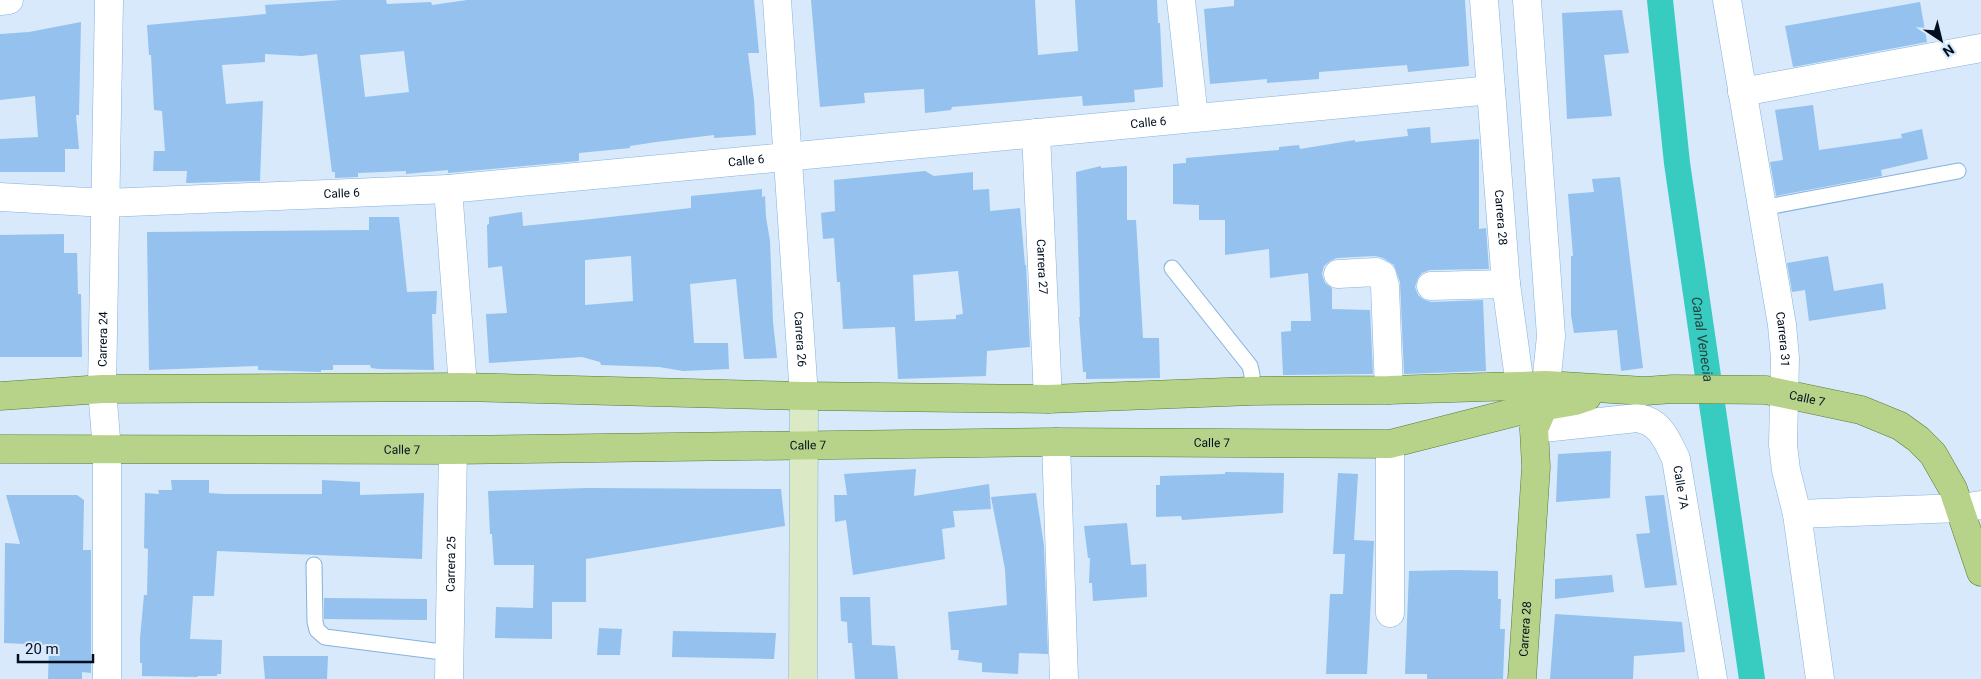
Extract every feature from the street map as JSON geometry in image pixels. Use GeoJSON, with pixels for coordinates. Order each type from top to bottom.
{"type":"FeatureCollection","features":[{"type":"Feature","properties":{"kind":"main road","name":"Calle 7"},"geometry":{"type":"LineString","coordinates":[[0,396],[102,390],[462,387],[804,396],[1048,399],[1252,391],[1389,390],[1534,403]]}},
{"type":"Feature","properties":{"kind":"main road","name":"Calle 7"},"geometry":{"type":"LineString","coordinates":[[0,449],[107,451],[453,450],[1056,442],[1390,444],[1534,403],[1607,390],[1645,391],[1673,389],[1775,392],[1861,410],[1900,426],[1918,439],[1933,454],[1953,488],[1970,506],[1981,572]]}},
{"type":"Feature","properties":{"kind":"main road","name":"Carrera 28"},"geometry":{"type":"LineString","coordinates":[[1522,679],[1536,467],[1534,403]]}},
{"type":"Feature","properties":{"kind":"street"},"geometry":{"type":"LineString","coordinates":[[0,1],[8,0]]}},
{"type":"Feature","properties":{"kind":"street","name":"Carrera 24"},"geometry":{"type":"LineString","coordinates":[[107,679],[107,451],[102,390],[109,0]]}},
{"type":"Feature","properties":{"kind":"street","name":"Carrera 26"},"geometry":{"type":"LineString","coordinates":[[777,0],[804,396],[802,679]]}},
{"type":"Feature","properties":{"kind":"street"},"geometry":{"type":"LineString","coordinates":[[1181,0],[1194,117]]}},
{"type":"Feature","properties":{"kind":"street","name":"Carrera 28"},"geometry":{"type":"LineString","coordinates":[[1484,0],[1506,284],[1534,403]]}},
{"type":"Feature","properties":{"kind":"street","name":"Carrera 28"},"geometry":{"type":"LineString","coordinates":[[1527,0],[1551,336],[1534,403]]}},
{"type":"Feature","properties":{"kind":"street","name":"Carrera 31"},"geometry":{"type":"LineString","coordinates":[[1727,0],[1782,325],[1785,358],[1775,392],[1786,470],[1797,514],[1820,679]]}},
{"type":"Feature","properties":{"kind":"street"},"geometry":{"type":"LineString","coordinates":[[1742,92],[1981,48]]}},
{"type":"Feature","properties":{"kind":"street","name":"Calle 6"},"geometry":{"type":"LineString","coordinates":[[0,197],[106,203],[448,189],[1491,90]]}},
{"type":"Feature","properties":{"kind":"street","name":"Carrera 27"},"geometry":{"type":"LineString","coordinates":[[1036,133],[1048,399]]}},
{"type":"Feature","properties":{"kind":"street"},"geometry":{"type":"LineString","coordinates":[[448,189],[462,387]]}},
{"type":"Feature","properties":{"kind":"street"},"geometry":{"type":"LineString","coordinates":[[1338,274],[1376,272],[1382,275],[1385,286],[1389,390]]}},
{"type":"Feature","properties":{"kind":"street"},"geometry":{"type":"LineString","coordinates":[[1431,286],[1506,284]]}},
{"type":"Feature","properties":{"kind":"street"},"geometry":{"type":"LineString","coordinates":[[1534,403],[1645,419],[1645,391]]}},
{"type":"Feature","properties":{"kind":"street","name":"Calle 7A"},"geometry":{"type":"LineString","coordinates":[[1645,419],[1653,423],[1665,435],[1676,459],[1713,679]]}},
{"type":"Feature","properties":{"kind":"street"},"geometry":{"type":"LineString","coordinates":[[1056,442],[1064,679]]}},
{"type":"Feature","properties":{"kind":"street"},"geometry":{"type":"LineString","coordinates":[[1390,444],[1390,613]]}},
{"type":"Feature","properties":{"kind":"street","name":"Carrera 25"},"geometry":{"type":"LineString","coordinates":[[449,666],[453,450]]}},
{"type":"Feature","properties":{"kind":"street"},"geometry":{"type":"LineString","coordinates":[[1797,514],[1970,506]]}},
{"type":"Feature","properties":{"kind":"lane"},"geometry":{"type":"LineString","coordinates":[[1762,208],[1958,171]]}},
{"type":"Feature","properties":{"kind":"lane"},"geometry":{"type":"LineString","coordinates":[[1172,268],[1250,366],[1252,391]]}},
{"type":"Feature","properties":{"kind":"lane"},"geometry":{"type":"LineString","coordinates":[[314,565],[315,622],[317,630],[325,637],[449,666]]}},
{"type":"Feature","properties":{"kind":"building"},"geometry":{"type":"Polygon","coordinates":[[[342,0],[386,0],[387,4],[431,2],[432,5],[467,0],[754,0],[759,53],[748,53],[756,135],[714,138],[714,135],[630,146],[630,148],[579,153],[579,161],[448,173],[448,170],[406,174],[406,171],[358,173],[358,177],[335,178],[335,172],[332,172],[317,54],[302,56],[265,54],[265,62],[222,65],[226,104],[263,101],[260,181],[186,183],[187,171],[153,171],[154,151],[165,151],[162,111],[154,110],[151,55],[149,55],[147,25],[266,14],[265,5],[342,0]],[[404,51],[360,55],[365,97],[409,92],[404,51]]]}},
{"type":"Feature","properties":{"kind":"building"},"geometry":{"type":"Polygon","coordinates":[[[811,0],[1035,0],[1038,55],[1078,51],[1075,0],[1157,0],[1163,87],[1134,90],[1135,102],[1083,106],[1082,96],[952,107],[951,110],[925,113],[924,89],[864,93],[865,103],[820,107],[811,0]]]}},
{"type":"Feature","properties":{"kind":"building"},"geometry":{"type":"Polygon","coordinates":[[[1234,0],[1465,0],[1469,66],[1408,72],[1407,65],[1319,72],[1319,79],[1267,83],[1267,79],[1210,84],[1204,9],[1234,6],[1234,0]]]}},
{"type":"Feature","properties":{"kind":"building"},"geometry":{"type":"Polygon","coordinates":[[[1920,2],[1927,42],[1793,67],[1785,26],[1920,2]]]}},
{"type":"Feature","properties":{"kind":"building"},"geometry":{"type":"Polygon","coordinates":[[[1622,10],[1629,53],[1604,55],[1612,116],[1567,119],[1562,13],[1622,10]]]}},
{"type":"Feature","properties":{"kind":"building"},"geometry":{"type":"Polygon","coordinates":[[[81,22],[79,115],[76,115],[79,149],[65,149],[65,172],[0,172],[0,139],[38,137],[35,96],[0,100],[0,34],[29,32],[81,22]]]}},
{"type":"Feature","properties":{"kind":"building"},"geometry":{"type":"Polygon","coordinates":[[[1813,105],[1819,150],[1902,138],[1901,134],[1922,129],[1928,159],[1881,170],[1882,176],[1776,196],[1770,162],[1783,160],[1775,110],[1813,105]]]}},
{"type":"Feature","properties":{"kind":"building"},"geometry":{"type":"Polygon","coordinates":[[[1430,127],[1431,143],[1479,139],[1479,229],[1486,228],[1489,269],[1430,270],[1422,273],[1415,287],[1418,295],[1431,302],[1483,300],[1486,371],[1404,374],[1400,282],[1394,265],[1383,258],[1375,256],[1337,258],[1324,266],[1322,274],[1325,283],[1332,288],[1332,309],[1370,310],[1373,374],[1283,375],[1281,332],[1291,331],[1291,321],[1311,321],[1308,273],[1270,278],[1269,249],[1225,255],[1225,220],[1199,220],[1199,205],[1173,204],[1173,164],[1186,163],[1186,158],[1279,150],[1279,147],[1299,145],[1300,149],[1355,140],[1355,142],[1408,136],[1407,129],[1430,127]]]}},
{"type":"Feature","properties":{"kind":"building"},"geometry":{"type":"Polygon","coordinates":[[[1101,166],[1101,168],[1127,166],[1127,220],[1136,220],[1143,338],[1159,338],[1160,378],[1086,379],[1086,372],[1083,372],[1079,317],[1076,172],[1101,166]]]}},
{"type":"Feature","properties":{"kind":"building"},"geometry":{"type":"Polygon","coordinates":[[[925,171],[934,176],[973,172],[973,190],[989,189],[990,211],[1020,208],[1026,265],[1030,347],[987,351],[986,376],[898,379],[895,327],[843,329],[840,282],[837,282],[834,238],[823,239],[821,213],[835,211],[834,180],[925,171]],[[958,271],[913,275],[915,321],[956,319],[956,315],[963,314],[958,271]]]}},
{"type":"Feature","properties":{"kind":"building"},"geometry":{"type":"Polygon","coordinates":[[[1620,177],[1643,368],[1621,371],[1617,330],[1574,333],[1571,315],[1571,256],[1573,256],[1568,194],[1594,192],[1592,179],[1620,177]]]}},
{"type":"Feature","properties":{"kind":"building"},"geometry":{"type":"Polygon","coordinates":[[[762,189],[762,197],[765,196],[770,241],[773,322],[777,358],[744,359],[736,279],[690,284],[694,343],[728,343],[729,369],[683,371],[659,367],[601,365],[600,362],[582,357],[489,363],[486,314],[507,313],[502,266],[488,268],[487,225],[489,224],[489,217],[522,212],[523,226],[592,219],[691,208],[691,196],[762,189]],[[631,256],[585,260],[585,305],[633,301],[631,256]]]}},
{"type":"Feature","properties":{"kind":"building"},"geometry":{"type":"Polygon","coordinates":[[[369,217],[399,217],[407,292],[437,291],[436,314],[432,314],[434,370],[379,369],[371,368],[370,365],[333,365],[333,370],[321,370],[321,372],[258,370],[258,366],[149,370],[147,232],[369,230],[369,217]]]}},
{"type":"Feature","properties":{"kind":"building"},"geometry":{"type":"Polygon","coordinates":[[[64,234],[64,253],[77,253],[78,294],[81,294],[82,357],[0,357],[0,235],[64,234]]]}},
{"type":"Feature","properties":{"kind":"building"},"geometry":{"type":"Polygon","coordinates":[[[1828,256],[1834,291],[1883,283],[1886,309],[1809,321],[1805,290],[1792,292],[1787,263],[1828,256]]]}},
{"type":"Feature","properties":{"kind":"building"},"geometry":{"type":"Polygon","coordinates":[[[1611,451],[1610,498],[1556,502],[1558,454],[1611,451]]]}},
{"type":"Feature","properties":{"kind":"building"},"geometry":{"type":"Polygon","coordinates":[[[916,469],[914,496],[989,484],[991,509],[953,511],[955,527],[942,529],[945,559],[853,575],[846,520],[835,522],[834,495],[847,495],[844,474],[916,469]]]}},
{"type":"Feature","properties":{"kind":"building"},"geometry":{"type":"Polygon","coordinates":[[[1225,472],[1284,473],[1283,513],[1182,520],[1181,516],[1156,517],[1156,485],[1160,485],[1160,476],[1225,474],[1225,472]]]}},
{"type":"Feature","properties":{"kind":"building"},"geometry":{"type":"Polygon","coordinates":[[[1338,473],[1358,474],[1354,540],[1374,541],[1367,674],[1326,674],[1330,594],[1343,594],[1345,554],[1333,554],[1338,473]]]}},
{"type":"Feature","properties":{"kind":"building"},"geometry":{"type":"Polygon","coordinates":[[[171,480],[209,480],[209,493],[224,494],[322,494],[322,480],[360,482],[360,495],[424,493],[422,559],[217,551],[214,596],[193,596],[190,639],[222,640],[221,674],[197,677],[142,676],[140,638],[144,595],[147,595],[148,549],[144,548],[145,493],[159,494],[158,490],[172,490],[171,480]]]}},
{"type":"Feature","properties":{"kind":"building"},"geometry":{"type":"Polygon","coordinates":[[[587,488],[781,489],[785,526],[586,559],[586,602],[552,602],[552,639],[495,638],[496,607],[533,608],[534,565],[494,565],[488,491],[587,488]]]}},
{"type":"Feature","properties":{"kind":"building"},"geometry":{"type":"Polygon","coordinates":[[[1036,493],[1044,546],[1048,654],[1019,653],[1018,674],[982,672],[982,663],[958,660],[959,650],[951,650],[948,612],[1007,605],[1005,569],[991,497],[1036,493]]]}},
{"type":"Feature","properties":{"kind":"building"},"geometry":{"type":"Polygon","coordinates":[[[6,495],[77,495],[84,500],[83,550],[91,550],[91,673],[82,672],[82,679],[48,679],[49,645],[4,643],[5,543],[20,544],[6,495]]]}},
{"type":"Feature","properties":{"kind":"building"},"geometry":{"type":"Polygon","coordinates":[[[1664,495],[1677,585],[1645,588],[1636,534],[1650,533],[1645,496],[1664,495]]]}},
{"type":"Feature","properties":{"kind":"building"},"geometry":{"type":"Polygon","coordinates":[[[1127,523],[1131,565],[1146,564],[1147,597],[1093,601],[1092,583],[1089,583],[1090,558],[1088,558],[1084,526],[1127,523]]]}},
{"type":"Feature","properties":{"kind":"building"},"geometry":{"type":"Polygon","coordinates":[[[1409,571],[1498,571],[1498,599],[1501,599],[1500,629],[1505,629],[1503,679],[1427,679],[1427,674],[1405,674],[1409,571]]]}},
{"type":"Feature","properties":{"kind":"building"},"geometry":{"type":"Polygon","coordinates":[[[1612,575],[1614,592],[1555,599],[1555,579],[1612,575]]]}},
{"type":"Feature","properties":{"kind":"building"},"geometry":{"type":"Polygon","coordinates":[[[840,597],[870,597],[872,645],[895,646],[898,679],[855,679],[852,643],[848,643],[847,622],[841,621],[840,597]]]}},
{"type":"Feature","properties":{"kind":"building"},"geometry":{"type":"Polygon","coordinates":[[[324,598],[427,599],[427,620],[324,619],[324,598]]]}},
{"type":"Feature","properties":{"kind":"building"},"geometry":{"type":"Polygon","coordinates":[[[1555,614],[1682,622],[1685,652],[1634,656],[1633,679],[1550,679],[1555,614]]]}},
{"type":"Feature","properties":{"kind":"building"},"geometry":{"type":"Polygon","coordinates":[[[599,628],[622,629],[620,655],[597,655],[599,628]]]}},
{"type":"Feature","properties":{"kind":"building"},"geometry":{"type":"Polygon","coordinates":[[[673,631],[776,633],[774,659],[672,657],[673,631]]]}},
{"type":"Feature","properties":{"kind":"building"},"geometry":{"type":"Polygon","coordinates":[[[263,656],[328,656],[327,679],[265,679],[263,656]]]}},
{"type":"Feature","properties":{"kind":"waterway","name":"Canal Venecia"},"geometry":{"type":"LineString","coordinates":[[1660,0],[1677,163],[1752,679]]}}]}
